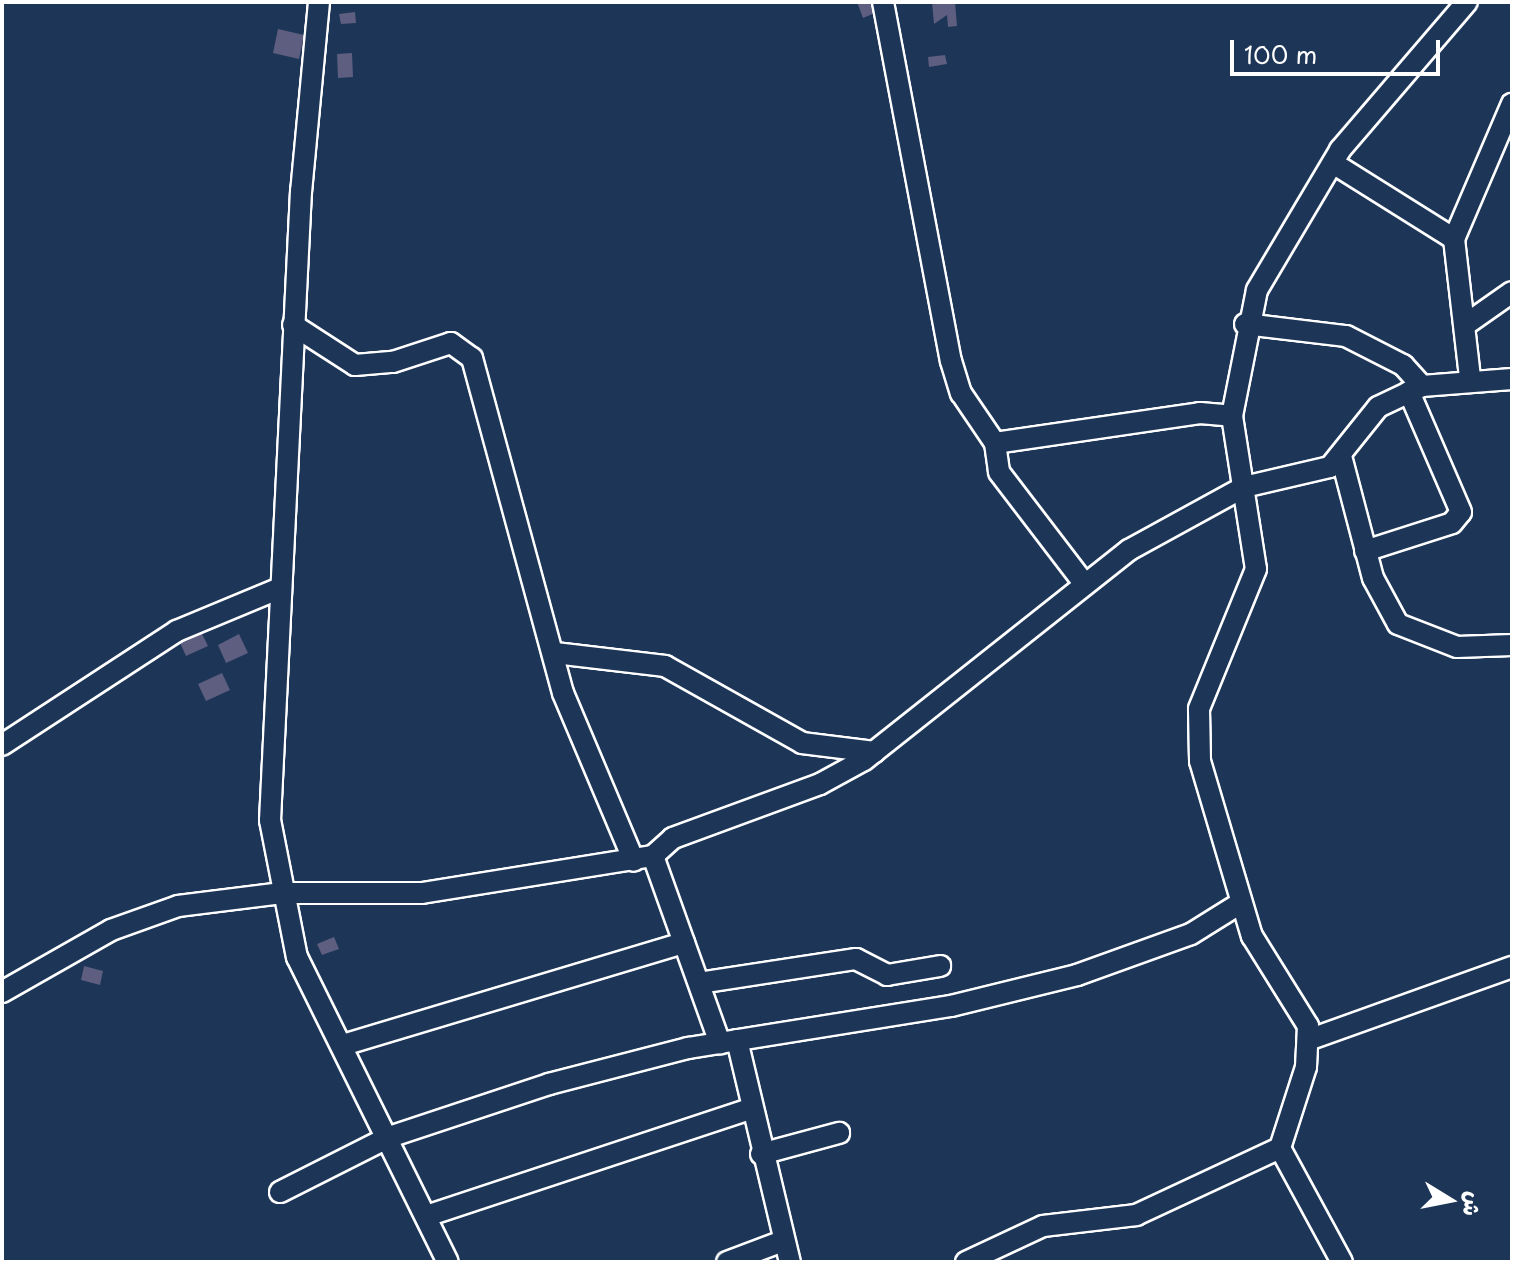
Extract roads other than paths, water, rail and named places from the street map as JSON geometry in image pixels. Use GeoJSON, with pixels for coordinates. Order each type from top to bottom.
{"type":"FeatureCollection","features":[{"type":"Feature","properties":{"kind":"street"},"geometry":{"type":"LineString","coordinates":[[319,2],[293,325],[278,589],[270,820],[297,957],[389,1137],[448,1262]]}},
{"type":"Feature","properties":{"kind":"street"},"geometry":{"type":"LineString","coordinates":[[883,2],[951,361],[961,393],[995,443],[999,472],[1083,582]]}},
{"type":"Feature","properties":{"kind":"street"},"geometry":{"type":"LineString","coordinates":[[1342,1262],[1280,1148],[1308,1040],[1301,1006],[1266,962],[1239,904],[1197,732],[1209,676],[1256,569],[1232,416],[1245,324],[1257,290],[1333,163],[1467,2]]}},
{"type":"Feature","properties":{"kind":"street"},"geometry":{"type":"LineString","coordinates":[[1470,378],[1454,239],[1512,104]]}},
{"type":"Feature","properties":{"kind":"street"},"geometry":{"type":"LineString","coordinates":[[1333,163],[1454,239]]}},
{"type":"Feature","properties":{"kind":"street"},"geometry":{"type":"LineString","coordinates":[[1465,325],[1512,292]]}},
{"type":"Feature","properties":{"kind":"street"},"geometry":{"type":"LineString","coordinates":[[1245,324],[1346,336],[1403,365],[1416,389],[1461,512],[1452,523],[1365,551]]}},
{"type":"Feature","properties":{"kind":"street"},"geometry":{"type":"LineString","coordinates":[[293,325],[355,365],[393,362],[451,343],[472,358],[573,721],[644,859],[728,1042],[752,1108],[790,1262]]}},
{"type":"Feature","properties":{"kind":"street"},"geometry":{"type":"LineString","coordinates":[[2,992],[111,930],[178,906],[282,893],[422,893],[644,859],[673,838],[820,784],[874,752],[1083,582],[1244,487],[1314,474],[1341,456],[1378,407],[1416,389],[1470,378],[1512,379]]}},
{"type":"Feature","properties":{"kind":"street"},"geometry":{"type":"LineString","coordinates":[[995,443],[1200,413],[1232,416]]}},
{"type":"Feature","properties":{"kind":"street"},"geometry":{"type":"LineString","coordinates":[[1341,456],[1365,551],[1383,605],[1398,624],[1457,647],[1512,645]]}},
{"type":"Feature","properties":{"kind":"street"},"geometry":{"type":"LineString","coordinates":[[2,745],[177,631],[278,589]]}},
{"type":"Feature","properties":{"kind":"street"},"geometry":{"type":"LineString","coordinates":[[555,653],[665,666],[802,743],[874,752]]}},
{"type":"Feature","properties":{"kind":"street"},"geometry":{"type":"LineString","coordinates":[[280,1192],[389,1137],[549,1084],[728,1042],[951,1006],[1077,975],[1191,934],[1239,904]]}},
{"type":"Feature","properties":{"kind":"street"},"geometry":{"type":"LineString","coordinates":[[343,1045],[684,943]]}},
{"type":"Feature","properties":{"kind":"street"},"geometry":{"type":"LineString","coordinates":[[699,983],[856,959],[887,975],[940,966]]}},
{"type":"Feature","properties":{"kind":"street"},"geometry":{"type":"LineString","coordinates":[[1308,1040],[1512,967]]}},
{"type":"Feature","properties":{"kind":"street"},"geometry":{"type":"LineString","coordinates":[[426,1216],[752,1108]]}},
{"type":"Feature","properties":{"kind":"street"},"geometry":{"type":"LineString","coordinates":[[761,1154],[839,1133]]}},
{"type":"Feature","properties":{"kind":"street"},"geometry":{"type":"LineString","coordinates":[[966,1262],[1043,1226],[1136,1215],[1280,1148]]}},
{"type":"Feature","properties":{"kind":"street"},"geometry":{"type":"LineString","coordinates":[[727,1262],[783,1241]]}}]}
